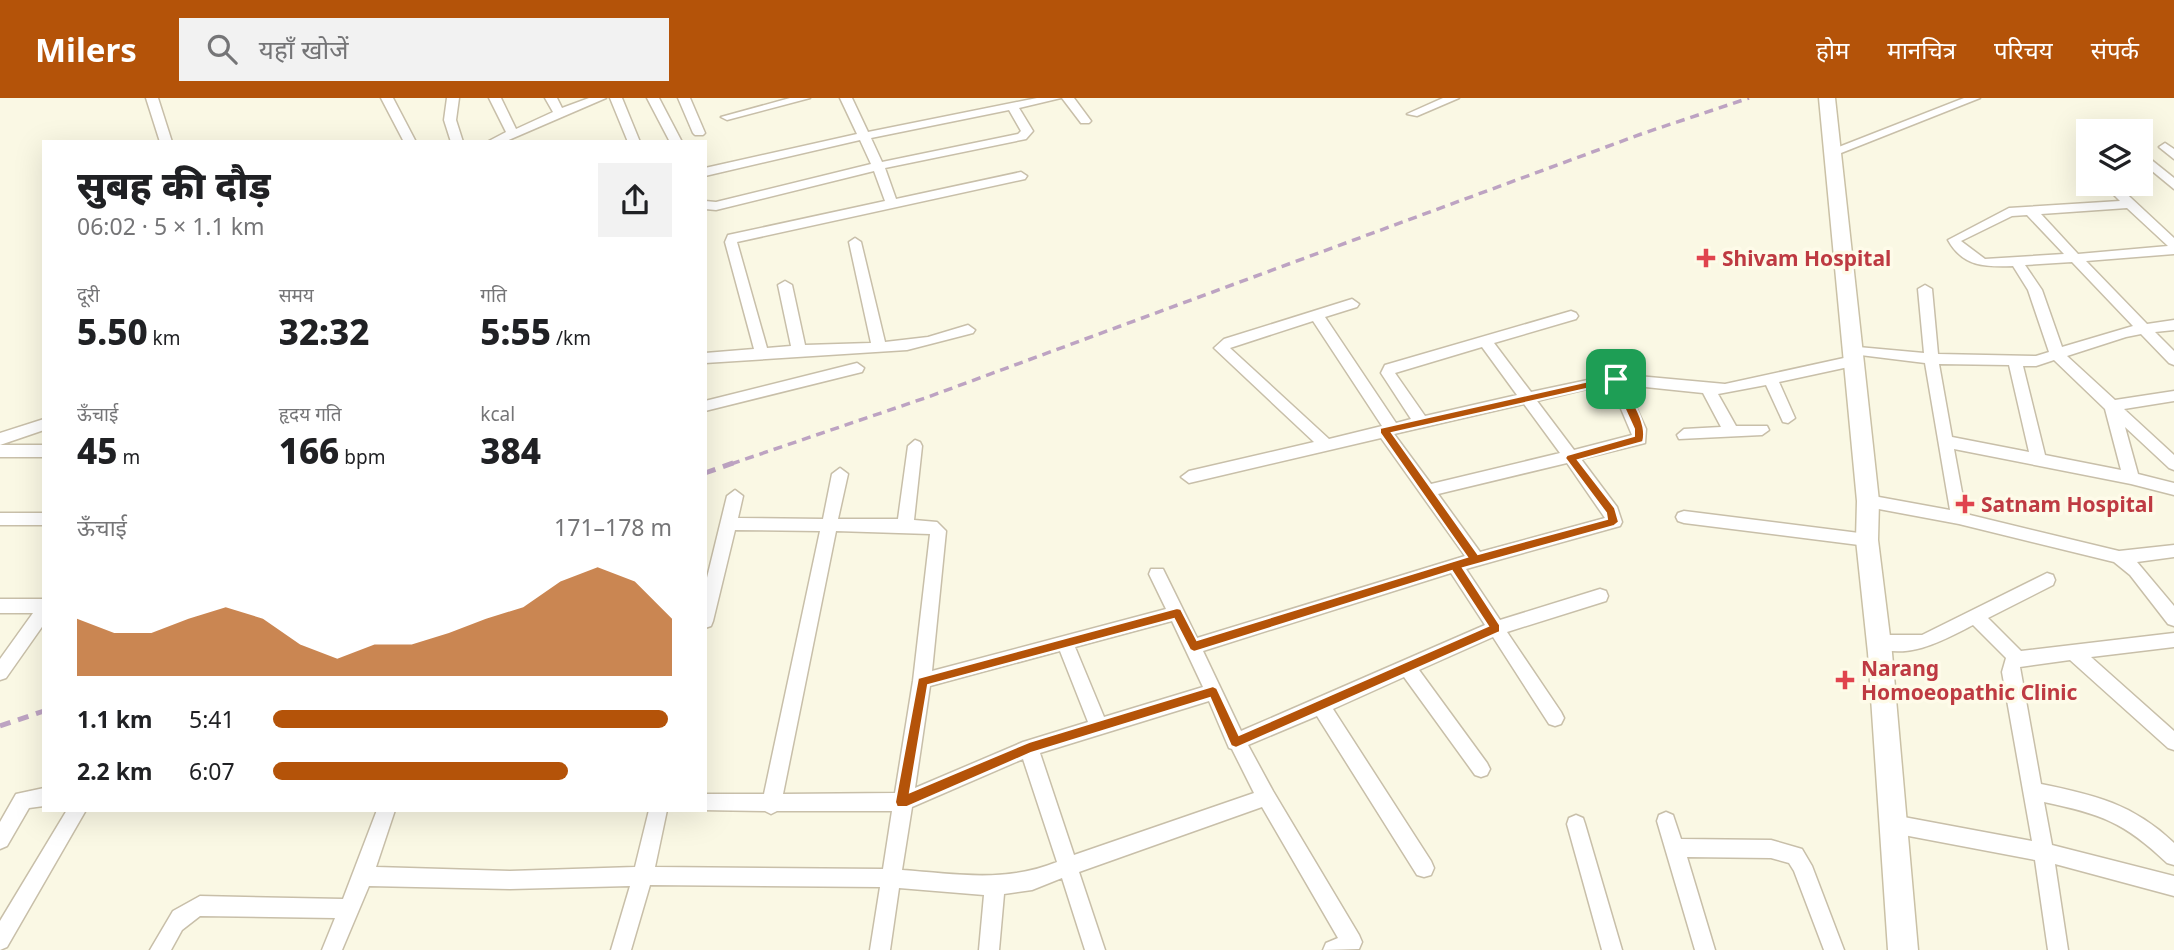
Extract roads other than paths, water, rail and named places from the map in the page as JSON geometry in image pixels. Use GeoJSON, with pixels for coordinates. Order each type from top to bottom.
{"type":"FeatureCollection","features":[{"type":"Feature","properties":{"kind":"main road"},"geometry":{"type":"LineString","coordinates":[[1827,98],[1868,501],[1867,540],[1879,642],[1903,950]]}},
{"type":"Feature","properties":{"kind":"street"},"geometry":{"type":"LineString","coordinates":[[152,98],[165,140]]}},
{"type":"Feature","properties":{"kind":"street"},"geometry":{"type":"LineString","coordinates":[[387,98],[409,140]]}},
{"type":"Feature","properties":{"kind":"street"},"geometry":{"type":"LineString","coordinates":[[453,98],[450,120],[456,140]]}},
{"type":"Feature","properties":{"kind":"street"},"geometry":{"type":"LineString","coordinates":[[495,98],[511,134]]}},
{"type":"Feature","properties":{"kind":"street"},"geometry":{"type":"LineString","coordinates":[[551,98],[559,113]]}},
{"type":"Feature","properties":{"kind":"street"},"geometry":{"type":"LineString","coordinates":[[497,140],[531,130],[542,120],[582,101],[600,98]]}},
{"type":"Feature","properties":{"kind":"street"},"geometry":{"type":"LineString","coordinates":[[616,98],[633,140]]}},
{"type":"Feature","properties":{"kind":"street"},"geometry":{"type":"LineString","coordinates":[[653,98],[675,140]]}},
{"type":"Feature","properties":{"kind":"street"},"geometry":{"type":"LineString","coordinates":[[684,98],[699,133]]}},
{"type":"Feature","properties":{"kind":"street"},"geometry":{"type":"LineString","coordinates":[[727,117],[804,98]]}},
{"type":"Feature","properties":{"kind":"street"},"geometry":{"type":"LineString","coordinates":[[846,98],[878,166],[892,205]]}},
{"type":"Feature","properties":{"kind":"street"},"geometry":{"type":"LineString","coordinates":[[707,172],[864,136],[1055,98]]}},
{"type":"Feature","properties":{"kind":"street"},"geometry":{"type":"LineString","coordinates":[[1068,98],[1085,121]]}},
{"type":"Feature","properties":{"kind":"street"},"geometry":{"type":"LineString","coordinates":[[1413,114],[1454,98]]}},
{"type":"Feature","properties":{"kind":"street"},"geometry":{"type":"LineString","coordinates":[[1832,152],[1974,98]]}},
{"type":"Feature","properties":{"kind":"street"},"geometry":{"type":"LineString","coordinates":[[768,107],[775,119]]}},
{"type":"Feature","properties":{"kind":"street"},"geometry":{"type":"LineString","coordinates":[[707,205],[716,206],[878,166],[1022,137],[1027,134],[1026,127],[1012,107]]}},
{"type":"Feature","properties":{"kind":"street"},"geometry":{"type":"LineString","coordinates":[[2153,166],[2174,185]]}},
{"type":"Feature","properties":{"kind":"street"},"geometry":{"type":"LineString","coordinates":[[762,353],[731,242],[733,238],[1021,176]]}},
{"type":"Feature","properties":{"kind":"street"},"geometry":{"type":"LineString","coordinates":[[2122,196],[2174,248]]}},
{"type":"Feature","properties":{"kind":"street"},"geometry":{"type":"LineString","coordinates":[[2130,204],[2004,214],[1954,240],[1958,247],[1977,262],[2075,258],[2174,248]]}},
{"type":"Feature","properties":{"kind":"street"},"geometry":{"type":"LineString","coordinates":[[2030,210],[2141,329],[2174,360]]}},
{"type":"Feature","properties":{"kind":"street"},"geometry":{"type":"LineString","coordinates":[[855,242],[879,348]]}},
{"type":"Feature","properties":{"kind":"street"},"geometry":{"type":"LineString","coordinates":[[2017,262],[2031,281],[2059,356],[2174,464]]}},
{"type":"Feature","properties":{"kind":"street"},"geometry":{"type":"LineString","coordinates":[[785,285],[800,351]]}},
{"type":"Feature","properties":{"kind":"street"},"geometry":{"type":"LineString","coordinates":[[1925,289],[1931,359],[1959,518]]}},
{"type":"Feature","properties":{"kind":"street"},"geometry":{"type":"LineString","coordinates":[[1326,445],[1222,348],[1229,342],[1352,304]]}},
{"type":"Feature","properties":{"kind":"street"},"geometry":{"type":"LineString","coordinates":[[1317,316],[1427,491],[1475,559]]}},
{"type":"Feature","properties":{"kind":"street"},"geometry":{"type":"LineString","coordinates":[[1421,422],[1391,379],[1388,373],[1390,369],[1571,316]]}},
{"type":"Feature","properties":{"kind":"street"},"geometry":{"type":"LineString","coordinates":[[1188,477],[1525,397],[1616,379],[1708,389],[1741,387],[1852,355],[2015,362],[2059,356],[2141,329],[2174,325]]}},
{"type":"Feature","properties":{"kind":"street"},"geometry":{"type":"LineString","coordinates":[[707,358],[917,345],[968,330]]}},
{"type":"Feature","properties":{"kind":"street"},"geometry":{"type":"LineString","coordinates":[[1194,646],[1475,559],[1614,522],[1611,511],[1486,342]]}},
{"type":"Feature","properties":{"kind":"street"},"geometry":{"type":"LineString","coordinates":[[2015,362],[2038,459]]}},
{"type":"Feature","properties":{"kind":"street"},"geometry":{"type":"LineString","coordinates":[[707,405],[857,368]]}},
{"type":"Feature","properties":{"kind":"street"},"geometry":{"type":"LineString","coordinates":[[1427,491],[1640,439],[1639,429],[1616,379]]}},
{"type":"Feature","properties":{"kind":"street"},"geometry":{"type":"LineString","coordinates":[[1770,379],[1788,418]]}},
{"type":"Feature","properties":{"kind":"street"},"geometry":{"type":"LineString","coordinates":[[1708,389],[1731,431]]}},
{"type":"Feature","properties":{"kind":"street"},"geometry":{"type":"LineString","coordinates":[[2112,406],[2174,396]]}},
{"type":"Feature","properties":{"kind":"street"},"geometry":{"type":"LineString","coordinates":[[2112,406],[2131,478]]}},
{"type":"Feature","properties":{"kind":"street"},"geometry":{"type":"LineString","coordinates":[[0,439],[42,425]]}},
{"type":"Feature","properties":{"kind":"street"},"geometry":{"type":"LineString","coordinates":[[1684,435],[1762,430]]}},
{"type":"Feature","properties":{"kind":"street"},"geometry":{"type":"LineString","coordinates":[[1944,441],[2174,489]]}},
{"type":"Feature","properties":{"kind":"street"},"geometry":{"type":"LineString","coordinates":[[905,525],[915,446]]}},
{"type":"Feature","properties":{"kind":"street"},"geometry":{"type":"LineString","coordinates":[[0,451],[42,452]]}},
{"type":"Feature","properties":{"kind":"street"},"geometry":{"type":"LineString","coordinates":[[771,804],[840,474]]}},
{"type":"Feature","properties":{"kind":"street"},"geometry":{"type":"LineString","coordinates":[[707,605],[712,566],[729,524],[735,496]]}},
{"type":"Feature","properties":{"kind":"street"},"geometry":{"type":"LineString","coordinates":[[1868,501],[1959,518],[2119,556],[2174,551]]}},
{"type":"Feature","properties":{"kind":"street"},"geometry":{"type":"LineString","coordinates":[[1684,517],[1867,540]]}},
{"type":"Feature","properties":{"kind":"street"},"geometry":{"type":"LineString","coordinates":[[0,519],[42,519]]}},
{"type":"Feature","properties":{"kind":"street"},"geometry":{"type":"LineString","coordinates":[[729,524],[905,525],[931,526],[938,531],[922,681],[889,878],[880,950]]}},
{"type":"Feature","properties":{"kind":"street"},"geometry":{"type":"LineString","coordinates":[[2119,556],[2136,570],[2174,619]]}},
{"type":"Feature","properties":{"kind":"street"},"geometry":{"type":"LineString","coordinates":[[1455,566],[1555,718]]}},
{"type":"Feature","properties":{"kind":"street"},"geometry":{"type":"LineString","coordinates":[[1157,574],[1194,646],[1236,742],[1354,946],[1333,950]]}},
{"type":"Feature","properties":{"kind":"street"},"geometry":{"type":"LineString","coordinates":[[1879,642],[1917,643],[2047,580]]}},
{"type":"Feature","properties":{"kind":"street"},"geometry":{"type":"LineString","coordinates":[[1236,742],[1496,628],[1600,596]]}},
{"type":"Feature","properties":{"kind":"street"},"geometry":{"type":"LineString","coordinates":[[0,606],[42,608]]}},
{"type":"Feature","properties":{"kind":"street"},"geometry":{"type":"LineString","coordinates":[[0,673],[42,611]]}},
{"type":"Feature","properties":{"kind":"street"},"geometry":{"type":"LineString","coordinates":[[922,681],[1177,613]]}},
{"type":"Feature","properties":{"kind":"street"},"geometry":{"type":"LineString","coordinates":[[1975,616],[2018,659]]}},
{"type":"Feature","properties":{"kind":"street"},"geometry":{"type":"LineString","coordinates":[[2058,950],[2044,852],[2011,672],[2012,664],[2018,659],[2174,640]]}},
{"type":"Feature","properties":{"kind":"street"},"geometry":{"type":"LineString","coordinates":[[1065,643],[1099,727]]}},
{"type":"Feature","properties":{"kind":"street"},"geometry":{"type":"LineString","coordinates":[[2073,653],[2174,743]]}},
{"type":"Feature","properties":{"kind":"street"},"geometry":{"type":"LineString","coordinates":[[1406,667],[1481,769]]}},
{"type":"Feature","properties":{"kind":"street"},"geometry":{"type":"LineString","coordinates":[[707,803],[902,802],[1029,748],[1213,692]]}},
{"type":"Feature","properties":{"kind":"street"},"geometry":{"type":"LineString","coordinates":[[1321,706],[1424,868]]}},
{"type":"Feature","properties":{"kind":"street"},"geometry":{"type":"LineString","coordinates":[[1029,748],[1095,950]]}},
{"type":"Feature","properties":{"kind":"street"},"geometry":{"type":"LineString","coordinates":[[2033,791],[2110,810],[2126,817],[2174,856]]}},
{"type":"Feature","properties":{"kind":"street"},"geometry":{"type":"LineString","coordinates":[[0,840],[23,800],[42,797]]}},
{"type":"Feature","properties":{"kind":"street"},"geometry":{"type":"LineString","coordinates":[[363,876],[510,880],[643,876],[889,878],[995,886],[1032,881],[1266,797]]}},
{"type":"Feature","properties":{"kind":"street"},"geometry":{"type":"LineString","coordinates":[[0,940],[76,812]]}},
{"type":"Feature","properties":{"kind":"street"},"geometry":{"type":"LineString","coordinates":[[332,950],[363,876],[385,812]]}},
{"type":"Feature","properties":{"kind":"street"},"geometry":{"type":"LineString","coordinates":[[621,950],[643,876],[657,812]]}},
{"type":"Feature","properties":{"kind":"street"},"geometry":{"type":"LineString","coordinates":[[1666,821],[1706,950]]}},
{"type":"Feature","properties":{"kind":"street"},"geometry":{"type":"LineString","coordinates":[[1576,824],[1612,950]]}},
{"type":"Feature","properties":{"kind":"street"},"geometry":{"type":"LineString","coordinates":[[1894,824],[2044,852],[2174,886]]}},
{"type":"Feature","properties":{"kind":"street"},"geometry":{"type":"LineString","coordinates":[[1674,848],[1771,849],[1795,856],[1802,866],[1834,950]]}},
{"type":"Feature","properties":{"kind":"street"},"geometry":{"type":"LineString","coordinates":[[989,950],[995,886]]}},
{"type":"Feature","properties":{"kind":"street"},"geometry":{"type":"LineString","coordinates":[[160,950],[184,911],[200,906],[349,909]]}},
{"type":"Feature","properties":{"kind":"railway"},"geometry":{"type":"LineString","coordinates":[[731,464],[928,397],[1644,133],[1749,98]]}},
{"type":"Feature","properties":{"kind":"railway"},"geometry":{"type":"LineString","coordinates":[[707,472],[736,462]]}},
{"type":"Feature","properties":{"kind":"railway"},"geometry":{"type":"LineString","coordinates":[[0,726],[42,712]]}},
{"type":"Feature","properties":{"kind":"place","name":"Shivam Hospital"},"geometry":{"type":"Point","coordinates":[1706,258]}},
{"type":"Feature","properties":{"kind":"place","name":"Satnam Hospital"},"geometry":{"type":"Point","coordinates":[1965,504]}},
{"type":"Feature","properties":{"kind":"place","name":"Narang Homoeopathic Clinic"},"geometry":{"type":"Point","coordinates":[1845,680]}}]}
